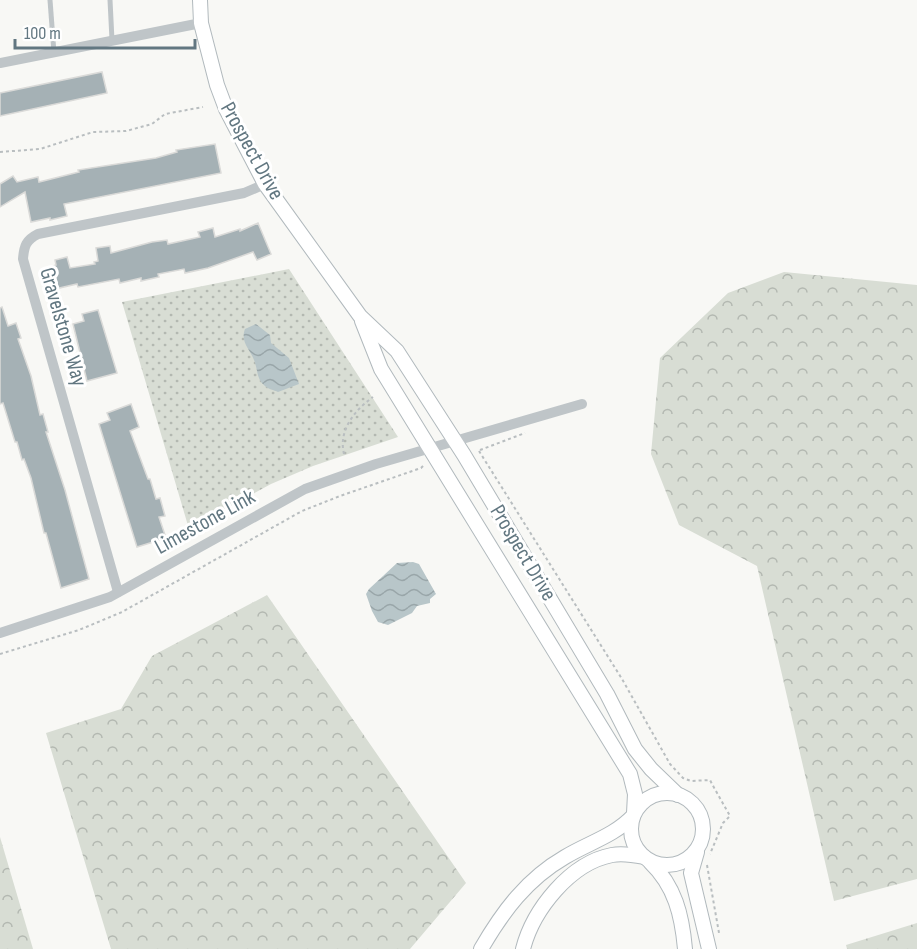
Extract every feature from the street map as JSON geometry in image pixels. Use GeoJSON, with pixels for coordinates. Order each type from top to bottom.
{"type":"FeatureCollection","features":[{"type":"Feature","properties":{"kind":"street","name":"Prospect Drive"},"geometry":{"type":"LineString","coordinates":[[200,0],[201,23],[217,85],[226,109],[266,184],[360,316],[398,351],[455,441],[607,694],[635,749],[678,795]]}},
{"type":"Feature","properties":{"kind":"street"},"geometry":{"type":"LineString","coordinates":[[0,63],[201,23]]}},
{"type":"Feature","properties":{"kind":"street","name":"Gravelstone Way"},"geometry":{"type":"LineString","coordinates":[[118,592],[23,259],[25,244],[38,234],[244,193],[266,184]]}},
{"type":"Feature","properties":{"kind":"street","name":"Prospect Drive"},"geometry":{"type":"LineString","coordinates":[[360,316],[381,369],[630,774],[635,794],[634,815]]}},
{"type":"Feature","properties":{"kind":"street","name":"Limestone Link"},"geometry":{"type":"LineString","coordinates":[[0,633],[75,610],[118,592],[305,489],[376,464],[582,404]]}},
{"type":"Feature","properties":{"kind":"street"},"geometry":{"type":"LineString","coordinates":[[481,949],[513,900],[530,881],[563,858],[619,830],[634,815],[640,804],[659,794],[678,795],[690,801],[702,818],[704,829],[702,840],[692,863],[691,873],[709,949]]}},
{"type":"Feature","properties":{"kind":"street"},"geometry":{"type":"LineString","coordinates":[[634,815],[631,834],[634,844],[660,873],[672,892],[679,910],[685,949]]}},
{"type":"Feature","properties":{"kind":"street"},"geometry":{"type":"LineString","coordinates":[[523,949],[526,936],[539,909],[573,875],[588,865],[611,855],[620,854],[669,866],[680,864],[698,850]]}},
{"type":"Feature","properties":{"kind":"lane"},"geometry":{"type":"LineString","coordinates":[[50,0],[54,52]]}},
{"type":"Feature","properties":{"kind":"lane"},"geometry":{"type":"LineString","coordinates":[[110,0],[112,40]]}},
{"type":"Feature","properties":{"kind":"path"},"geometry":{"type":"LineString","coordinates":[[0,152],[40,149],[93,132],[126,131],[152,124],[165,114],[203,107]]}},
{"type":"Feature","properties":{"kind":"path"},"geometry":{"type":"LineString","coordinates":[[344,454],[342,440],[348,424],[359,409],[374,397]]}},
{"type":"Feature","properties":{"kind":"path"},"geometry":{"type":"LineString","coordinates":[[527,432],[479,451],[622,679],[670,764],[683,778],[691,781],[710,780],[730,816],[720,828],[707,864],[720,938]]}},
{"type":"Feature","properties":{"kind":"path"},"geometry":{"type":"LineString","coordinates":[[0,653],[79,630],[122,612],[302,511],[421,468],[424,464]]}},
{"type":"Feature","properties":{"kind":"green space"},"geometry":{"type":"Polygon","coordinates":[[[289,269],[398,437],[313,466],[271,484],[189,529],[122,302],[289,269]]]}},
{"type":"Feature","properties":{"kind":"green space"},"geometry":{"type":"Polygon","coordinates":[[[784,272],[917,285],[917,879],[834,901],[757,566],[679,525],[651,454],[660,358],[728,293],[784,272]]]}},
{"type":"Feature","properties":{"kind":"green space"},"geometry":{"type":"Polygon","coordinates":[[[267,595],[466,883],[410,949],[111,949],[46,733],[121,709],[152,656],[267,595]]]}},
{"type":"Feature","properties":{"kind":"green space"},"geometry":{"type":"Polygon","coordinates":[[[0,837],[33,949],[0,949],[0,837]]]}},
{"type":"Feature","properties":{"kind":"green space"},"geometry":{"type":"Polygon","coordinates":[[[917,923],[917,949],[847,949],[846,945],[917,923]]]}},
{"type":"Feature","properties":{"kind":"water"},"geometry":{"type":"Polygon","coordinates":[[[256,324],[270,335],[271,343],[289,358],[299,384],[278,392],[262,383],[244,338],[245,329],[256,324]]]}},
{"type":"Feature","properties":{"kind":"water"},"geometry":{"type":"Polygon","coordinates":[[[397,563],[419,564],[436,594],[430,599],[430,603],[417,606],[412,613],[388,625],[378,622],[366,594],[397,563]]]}},
{"type":"Feature","properties":{"kind":"building"},"geometry":{"type":"Polygon","coordinates":[[[102,72],[107,93],[0,116],[0,93],[102,72]]]}},
{"type":"Feature","properties":{"kind":"building"},"geometry":{"type":"Polygon","coordinates":[[[215,144],[221,173],[64,204],[67,216],[50,220],[50,218],[31,222],[25,192],[0,207],[0,184],[13,176],[17,182],[38,177],[39,182],[79,172],[78,170],[156,158],[177,152],[176,150],[215,144]]]}},
{"type":"Feature","properties":{"kind":"building"},"geometry":{"type":"Polygon","coordinates":[[[258,223],[271,254],[257,260],[253,252],[208,268],[185,273],[184,269],[158,274],[159,277],[141,281],[141,278],[120,283],[119,279],[55,289],[50,267],[56,265],[55,260],[67,257],[70,268],[95,264],[94,262],[98,261],[96,248],[110,246],[111,253],[152,242],[167,240],[168,244],[200,237],[198,232],[213,228],[215,237],[240,229],[240,231],[258,223]]]}},
{"type":"Feature","properties":{"kind":"building"},"geometry":{"type":"Polygon","coordinates":[[[2,307],[8,326],[16,323],[21,338],[18,339],[31,376],[40,415],[43,414],[48,432],[46,432],[65,490],[89,579],[61,588],[46,533],[44,533],[31,478],[24,459],[22,460],[17,442],[15,442],[3,403],[0,404],[0,308],[2,307]]]}},
{"type":"Feature","properties":{"kind":"building"},"geometry":{"type":"Polygon","coordinates":[[[98,310],[117,373],[87,381],[73,324],[84,321],[82,314],[98,310]]]}},
{"type":"Feature","properties":{"kind":"building"},"geometry":{"type":"Polygon","coordinates":[[[131,404],[139,427],[130,431],[156,499],[160,498],[165,516],[159,517],[166,538],[137,547],[99,424],[110,420],[107,413],[131,404]]]}}]}
